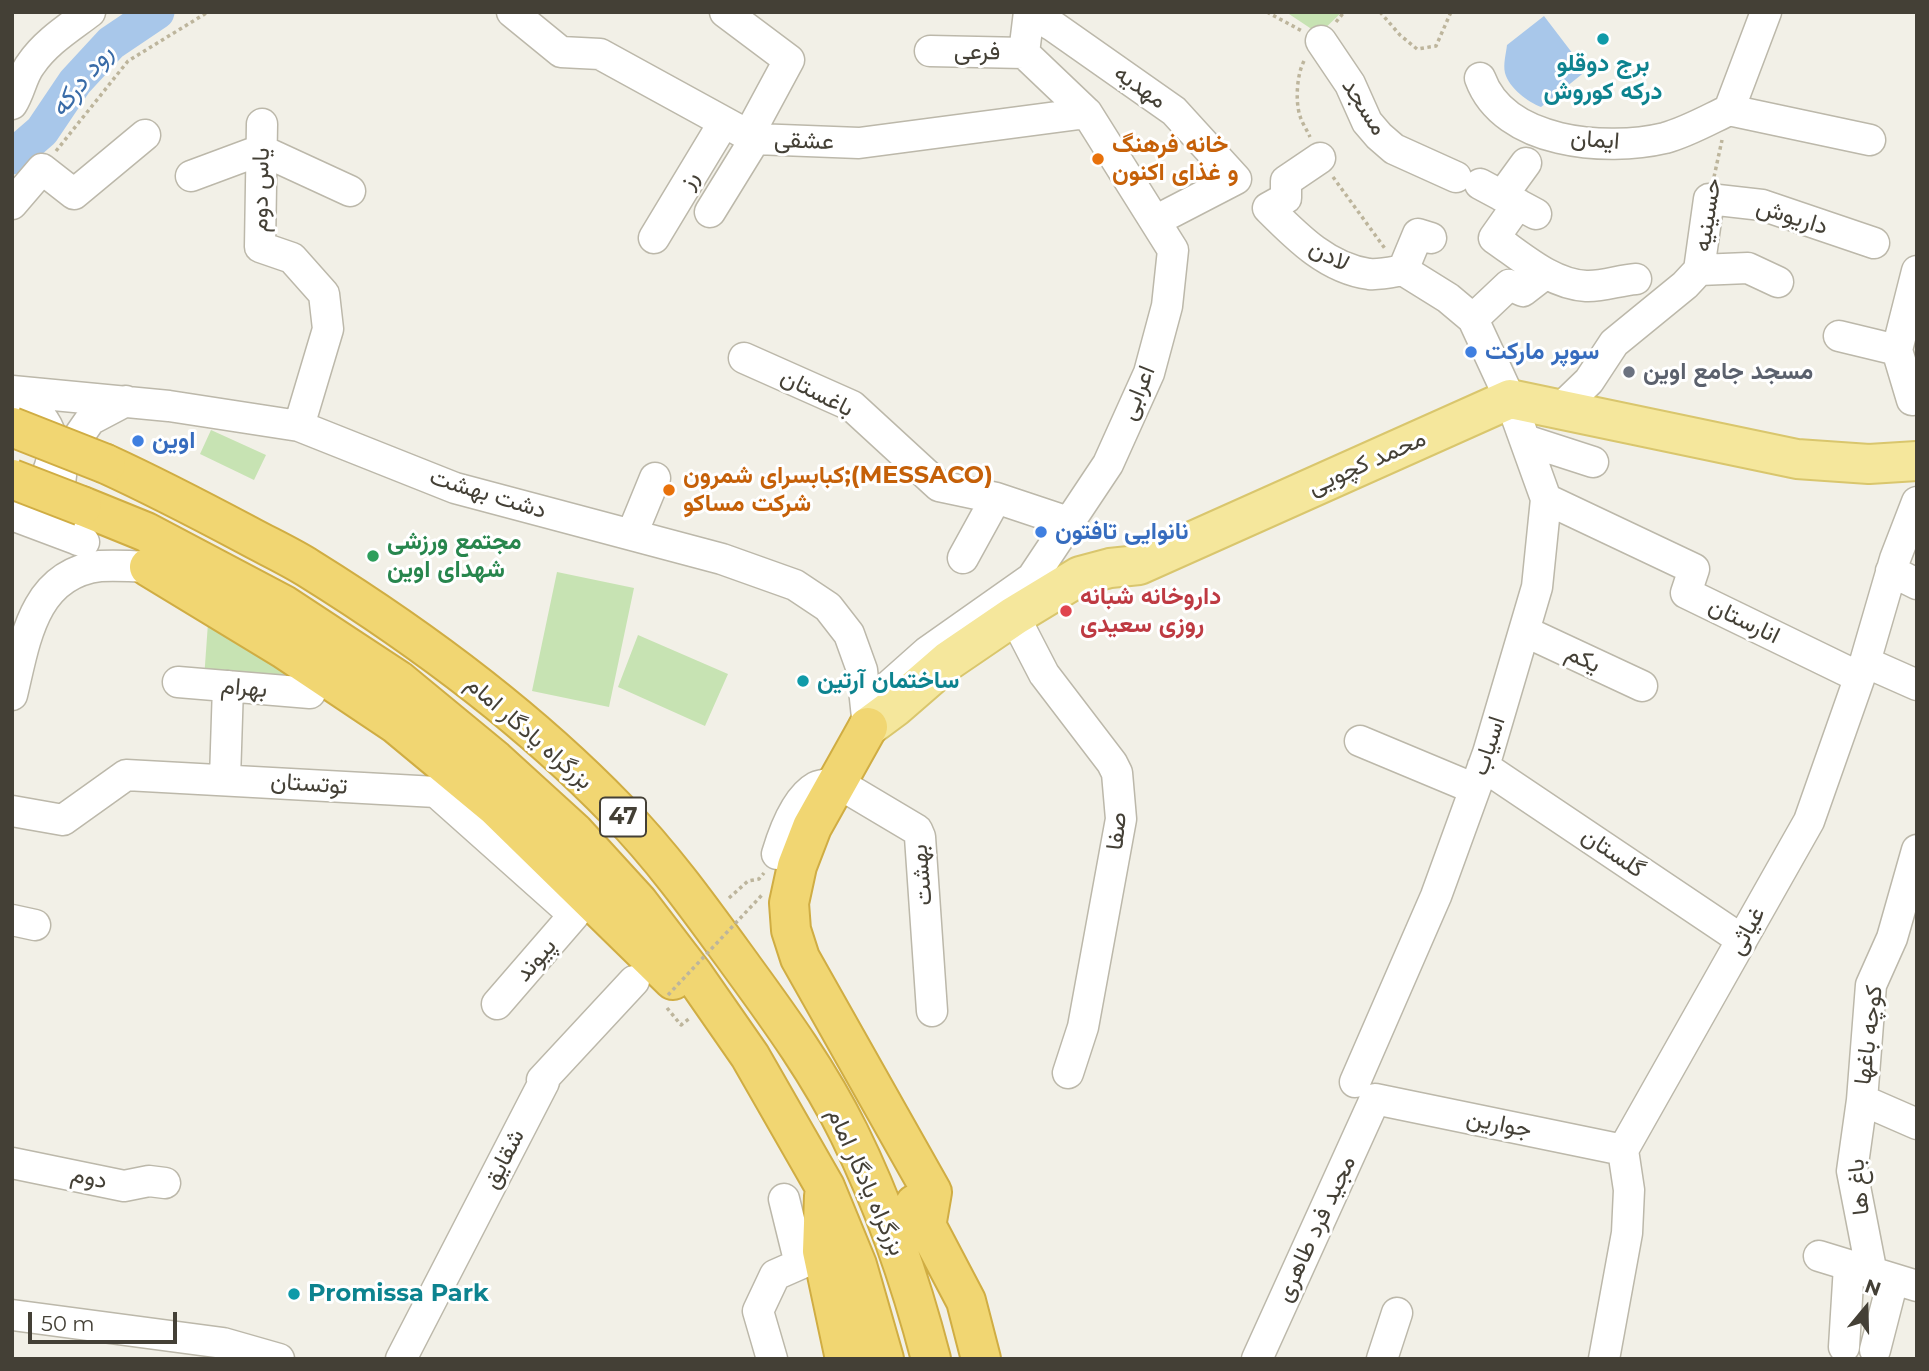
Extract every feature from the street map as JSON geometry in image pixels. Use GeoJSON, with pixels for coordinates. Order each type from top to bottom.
{"type":"FeatureCollection","features":[{"type":"Feature","properties":{"kind":"highway","name":"بزرگراه یادگار امام"},"geometry":{"type":"LineString","coordinates":[[12,427],[106,464],[166,492],[306,567],[425,645],[532,730],[616,809],[667,865],[789,1031],[849,1132],[886,1220],[916,1302],[931,1359]]}},
{"type":"Feature","properties":{"kind":"highway","name":"47"},"geometry":{"type":"LineString","coordinates":[[12,479],[80,523]]}},
{"type":"Feature","properties":{"kind":"highway","name":"بزرگراه یادگار امام"},"geometry":{"type":"LineString","coordinates":[[80,523],[146,532],[284,605],[398,680],[495,760],[575,832],[638,902],[693,974],[750,1056],[825,1187],[857,1265],[884,1359]]}},
{"type":"Feature","properties":{"kind":"highway"},"geometry":{"type":"LineString","coordinates":[[149,567],[284,649],[396,724],[496,807],[750,1056]]}},
{"type":"Feature","properties":{"kind":"highway"},"geometry":{"type":"LineString","coordinates":[[868,727],[812,827],[797,866],[789,903],[791,930],[800,958],[932,1192],[926,1227]]}},
{"type":"Feature","properties":{"kind":"highway"},"geometry":{"type":"LineString","coordinates":[[728,947],[773,981],[814,1028],[852,1087],[967,1301],[981,1359]]}},
{"type":"Feature","properties":{"kind":"highway"},"geometry":{"type":"LineString","coordinates":[[825,1187],[822,1251],[845,1359]]}},
{"type":"Feature","properties":{"kind":"main road"},"geometry":{"type":"LineString","coordinates":[[1510,399],[1561,408],[1707,447],[1869,464],[1917,461]]}},
{"type":"Feature","properties":{"kind":"main road","name":"محمد کچویی"},"geometry":{"type":"LineString","coordinates":[[868,727],[948,661],[1014,616],[1080,576],[1110,568],[1139,565],[1510,399]]}},
{"type":"Feature","properties":{"kind":"street"},"geometry":{"type":"LineString","coordinates":[[12,104],[20,92],[29,65],[52,40],[90,12]]}},
{"type":"Feature","properties":{"kind":"street","name":"عشقی"},"geometry":{"type":"LineString","coordinates":[[512,12],[562,33],[561,52],[600,54],[755,139],[859,143],[1087,113]]}},
{"type":"Feature","properties":{"kind":"street"},"geometry":{"type":"LineString","coordinates":[[710,212],[755,139],[755,123],[789,60],[725,12]]}},
{"type":"Feature","properties":{"kind":"street"},"geometry":{"type":"LineString","coordinates":[[1024,53],[1029,12]]}},
{"type":"Feature","properties":{"kind":"street","name":"مهدیه"},"geometry":{"type":"LineString","coordinates":[[1029,12],[1174,111],[1236,179],[1155,220]]}},
{"type":"Feature","properties":{"kind":"street"},"geometry":{"type":"LineString","coordinates":[[1766,12],[1729,110],[1870,140]]}},
{"type":"Feature","properties":{"kind":"street","name":"مسجد"},"geometry":{"type":"LineString","coordinates":[[1321,41],[1350,84],[1367,122],[1379,136],[1394,149],[1498,195]]}},
{"type":"Feature","properties":{"kind":"street","name":"فرعی"},"geometry":{"type":"LineString","coordinates":[[930,51],[1024,53]]}},
{"type":"Feature","properties":{"kind":"street","name":"اعرابی"},"geometry":{"type":"LineString","coordinates":[[868,727],[891,684],[928,652],[1032,578],[1108,464],[1149,373],[1167,306],[1173,250],[1087,113],[1024,53]]}},
{"type":"Feature","properties":{"kind":"street","name":"ایمان"},"geometry":{"type":"LineString","coordinates":[[1480,78],[1489,99],[1508,116],[1545,133],[1582,142],[1614,144],[1666,138],[1687,131],[1729,110]]}},
{"type":"Feature","properties":{"kind":"street","name":"رز"},"geometry":{"type":"LineString","coordinates":[[654,237],[723,122]]}},
{"type":"Feature","properties":{"kind":"street"},"geometry":{"type":"LineString","coordinates":[[12,204],[42,169],[74,194],[145,135]]}},
{"type":"Feature","properties":{"kind":"street"},"geometry":{"type":"LineString","coordinates":[[191,176],[262,137],[350,191]]}},
{"type":"Feature","properties":{"kind":"street","name":"یاس دوم"},"geometry":{"type":"LineString","coordinates":[[262,137],[260,247],[292,258],[324,294],[328,329],[299,426]]}},
{"type":"Feature","properties":{"kind":"street","name":"لادن"},"geometry":{"type":"LineString","coordinates":[[1320,158],[1286,181],[1286,198],[1268,208],[1300,241],[1341,267],[1372,274],[1403,270]]}},
{"type":"Feature","properties":{"kind":"street"},"geometry":{"type":"LineString","coordinates":[[1526,163],[1498,195],[1494,238],[1545,274],[1569,283],[1588,286],[1636,279]]}},
{"type":"Feature","properties":{"kind":"street","name":"داریوش"},"geometry":{"type":"LineString","coordinates":[[1709,199],[1762,205],[1874,243]]}},
{"type":"Feature","properties":{"kind":"street","name":"حسینیه"},"geometry":{"type":"LineString","coordinates":[[1561,408],[1589,382],[1614,343],[1685,285],[1699,270],[1709,199]]}},
{"type":"Feature","properties":{"kind":"street"},"geometry":{"type":"LineString","coordinates":[[1431,239],[1419,234],[1403,270],[1448,298],[1473,319],[1510,399]]}},
{"type":"Feature","properties":{"kind":"street"},"geometry":{"type":"LineString","coordinates":[[1699,270],[1748,268],[1778,282]]}},
{"type":"Feature","properties":{"kind":"street"},"geometry":{"type":"LineString","coordinates":[[1914,400],[1897,350],[1917,271]]}},
{"type":"Feature","properties":{"kind":"street"},"geometry":{"type":"LineString","coordinates":[[1473,319],[1509,285],[1523,290],[1545,274]]}},
{"type":"Feature","properties":{"kind":"street"},"geometry":{"type":"LineString","coordinates":[[1839,336],[1897,350]]}},
{"type":"Feature","properties":{"kind":"street","name":"باغستان"},"geometry":{"type":"LineString","coordinates":[[744,358],[852,407],[939,486],[996,498],[1071,523]]}},
{"type":"Feature","properties":{"kind":"street"},"geometry":{"type":"LineString","coordinates":[[12,391],[33,407],[46,425],[52,438],[52,452],[44,481],[32,496],[12,507]]}},
{"type":"Feature","properties":{"kind":"street","name":"دشت بهشت"},"geometry":{"type":"LineString","coordinates":[[12,391],[169,406],[299,426],[455,488],[722,559],[795,585],[828,607],[849,634],[862,670],[868,727]]}},
{"type":"Feature","properties":{"kind":"street","name":"اسیاب"},"geometry":{"type":"LineString","coordinates":[[1365,1091],[1479,777],[1537,587],[1546,499],[1510,399]]}},
{"type":"Feature","properties":{"kind":"street"},"geometry":{"type":"LineString","coordinates":[[126,401],[90,420],[63,459],[57,508],[149,567]]}},
{"type":"Feature","properties":{"kind":"street"},"geometry":{"type":"LineString","coordinates":[[1525,440],[1593,461]]}},
{"type":"Feature","properties":{"kind":"street"},"geometry":{"type":"LineString","coordinates":[[632,534],[655,478]]}},
{"type":"Feature","properties":{"kind":"street"},"geometry":{"type":"LineString","coordinates":[[963,558],[996,498]]}},
{"type":"Feature","properties":{"kind":"street","name":"انارستان"},"geometry":{"type":"LineString","coordinates":[[1546,499],[1694,569],[1686,593],[1862,670]]}},
{"type":"Feature","properties":{"kind":"street","name":"غیاثی"},"geometry":{"type":"LineString","coordinates":[[1623,1150],[1809,821],[1862,670],[1904,578],[1916,505]]}},
{"type":"Feature","properties":{"kind":"street"},"geometry":{"type":"LineString","coordinates":[[12,515],[80,523]]}},
{"type":"Feature","properties":{"kind":"street"},"geometry":{"type":"LineString","coordinates":[[12,695],[38,604],[56,584],[74,573],[97,567],[149,567]]}},
{"type":"Feature","properties":{"kind":"street"},"geometry":{"type":"LineString","coordinates":[[12,611],[28,637]]}},
{"type":"Feature","properties":{"kind":"street","name":"صفا"},"geometry":{"type":"LineString","coordinates":[[1014,616],[1044,674],[1117,773],[1121,810],[1107,905],[1083,1027],[1068,1073]]}},
{"type":"Feature","properties":{"kind":"street","name":"یکم"},"geometry":{"type":"LineString","coordinates":[[1524,631],[1642,686]]}},
{"type":"Feature","properties":{"kind":"street"},"geometry":{"type":"LineString","coordinates":[[1862,670],[1917,685]]}},
{"type":"Feature","properties":{"kind":"street","name":"بهرام"},"geometry":{"type":"LineString","coordinates":[[178,682],[310,693]]}},
{"type":"Feature","properties":{"kind":"street"},"geometry":{"type":"LineString","coordinates":[[225,779],[228,687]]}},
{"type":"Feature","properties":{"kind":"street","name":"گلستان"},"geometry":{"type":"LineString","coordinates":[[1360,741],[1479,777],[1742,940]]}},
{"type":"Feature","properties":{"kind":"street","name":"توتستان"},"geometry":{"type":"LineString","coordinates":[[12,811],[63,820],[126,775],[436,792],[574,915]]}},
{"type":"Feature","properties":{"kind":"street"},"geometry":{"type":"LineString","coordinates":[[777,855],[785,826],[801,802],[816,786],[838,783]]}},
{"type":"Feature","properties":{"kind":"street","name":"بهشت"},"geometry":{"type":"LineString","coordinates":[[838,783],[917,830],[920,836],[932,1011]]}},
{"type":"Feature","properties":{"kind":"street","name":"کوچه باغها"},"geometry":{"type":"LineString","coordinates":[[1862,1100],[1871,985],[1892,938],[1917,850]]}},
{"type":"Feature","properties":{"kind":"street","name":"پیوند"},"geometry":{"type":"LineString","coordinates":[[497,1004],[574,915]]}},
{"type":"Feature","properties":{"kind":"street","name":"شقایق"},"geometry":{"type":"LineString","coordinates":[[401,1359],[544,1082],[542,1080],[634,981]]}},
{"type":"Feature","properties":{"kind":"street","name":"جوارین"},"geometry":{"type":"LineString","coordinates":[[1365,1091],[1623,1150]]}},
{"type":"Feature","properties":{"kind":"street","name":"مجید فرد طاهری"},"geometry":{"type":"LineString","coordinates":[[1256,1359],[1365,1091]]}},
{"type":"Feature","properties":{"kind":"street"},"geometry":{"type":"LineString","coordinates":[[1862,1100],[1917,1124]]}},
{"type":"Feature","properties":{"kind":"street","name":"باغ ها"},"geometry":{"type":"LineString","coordinates":[[1862,1100],[1852,1171],[1883,1276]]}},
{"type":"Feature","properties":{"kind":"street"},"geometry":{"type":"LineString","coordinates":[[1604,1359],[1627,1233],[1629,1190],[1623,1150]]}},
{"type":"Feature","properties":{"kind":"street","name":"دوم"},"geometry":{"type":"LineString","coordinates":[[12,1163],[124,1186],[149,1181],[165,1183]]}},
{"type":"Feature","properties":{"kind":"street"},"geometry":{"type":"LineString","coordinates":[[772,1359],[758,1311],[775,1275],[800,1264],[784,1199]]}},
{"type":"Feature","properties":{"kind":"street"},"geometry":{"type":"LineString","coordinates":[[1819,1256],[1883,1276]]}},
{"type":"Feature","properties":{"kind":"street"},"geometry":{"type":"LineString","coordinates":[[1844,1347],[1883,1276]]}},
{"type":"Feature","properties":{"kind":"street"},"geometry":{"type":"LineString","coordinates":[[1875,1350],[1883,1276]]}},
{"type":"Feature","properties":{"kind":"street"},"geometry":{"type":"LineString","coordinates":[[1382,1359],[1397,1313]]}},
{"type":"Feature","properties":{"kind":"street"},"geometry":{"type":"LineString","coordinates":[[12,1315],[223,1343],[279,1359]]}},
{"type":"Feature","properties":{"kind":"path"},"geometry":{"type":"LineString","coordinates":[[42,169],[128,61],[208,12]]}},
{"type":"Feature","properties":{"kind":"path"},"geometry":{"type":"LineString","coordinates":[[1267,12],[1321,41]]}},
{"type":"Feature","properties":{"kind":"path"},"geometry":{"type":"LineString","coordinates":[[1380,12],[1400,35],[1417,49],[1437,46],[1451,12]]}},
{"type":"Feature","properties":{"kind":"path","name":"حسینیه"},"geometry":{"type":"LineString","coordinates":[[1709,199],[1729,110]]}},
{"type":"Feature","properties":{"kind":"path"},"geometry":{"type":"LineString","coordinates":[[667,995],[762,895],[759,879],[748,881],[720,906]]}},
{"type":"Feature","properties":{"kind":"green space"},"geometry":{"type":"Polygon","coordinates":[[[1286,12],[1342,12],[1319,34],[1286,12]]]}},
{"type":"Feature","properties":{"kind":"green space"},"geometry":{"type":"Polygon","coordinates":[[[211,430],[266,455],[254,480],[200,454],[211,430]]]}},
{"type":"Feature","properties":{"kind":"green space"},"geometry":{"type":"Polygon","coordinates":[[[557,572],[634,588],[609,707],[532,691],[557,572]]]}},
{"type":"Feature","properties":{"kind":"green space"},"geometry":{"type":"Polygon","coordinates":[[[208,623],[308,687],[204,679],[208,623]]]}},
{"type":"Feature","properties":{"kind":"green space"},"geometry":{"type":"Polygon","coordinates":[[[638,635],[728,674],[705,726],[618,687],[638,635]]]}},
{"type":"Feature","properties":{"kind":"water"},"geometry":{"type":"Polygon","coordinates":[[[1544,16],[1586,71],[1541,107],[1530,102],[1515,89],[1507,79],[1504,66],[1507,45],[1544,16]]]}},
{"type":"Feature","properties":{"kind":"waterway","name":"رود درکه"},"geometry":{"type":"LineString","coordinates":[[12,157],[42,131],[75,82],[111,43],[157,12]]}},
{"type":"Feature","properties":{"kind":"place","name":"برج دوقلو درکه کوروش"},"geometry":{"type":"Point","coordinates":[1603,39]}},
{"type":"Feature","properties":{"kind":"place","name":"خانه فرهنگ و غذای اکنون"},"geometry":{"type":"Point","coordinates":[1098,159]}},
{"type":"Feature","properties":{"kind":"place","name":"سوپر مارکت"},"geometry":{"type":"Point","coordinates":[1471,352]}},
{"type":"Feature","properties":{"kind":"place","name":"مسجد جامع اوین"},"geometry":{"type":"Point","coordinates":[1629,372]}},
{"type":"Feature","properties":{"kind":"place","name":"اوین"},"geometry":{"type":"Point","coordinates":[138,441]}},
{"type":"Feature","properties":{"kind":"place","name":"کبابسرای شمرون;(MESSACO) شرکت مساکو"},"geometry":{"type":"Point","coordinates":[669,490]}},
{"type":"Feature","properties":{"kind":"place","name":"نانوایی تافتون"},"geometry":{"type":"Point","coordinates":[1041,532]}},
{"type":"Feature","properties":{"kind":"place","name":"مجتمع ورزشی شهدای اوین"},"geometry":{"type":"Point","coordinates":[373,556]}},
{"type":"Feature","properties":{"kind":"place","name":"داروخانه شبانه روزی سعیدی"},"geometry":{"type":"Point","coordinates":[1066,611]}},
{"type":"Feature","properties":{"kind":"place","name":"ساختمان آرتین"},"geometry":{"type":"Point","coordinates":[803,681]}},
{"type":"Feature","properties":{"kind":"place","name":"Promissa Park"},"geometry":{"type":"Point","coordinates":[294,1294]}}]}
